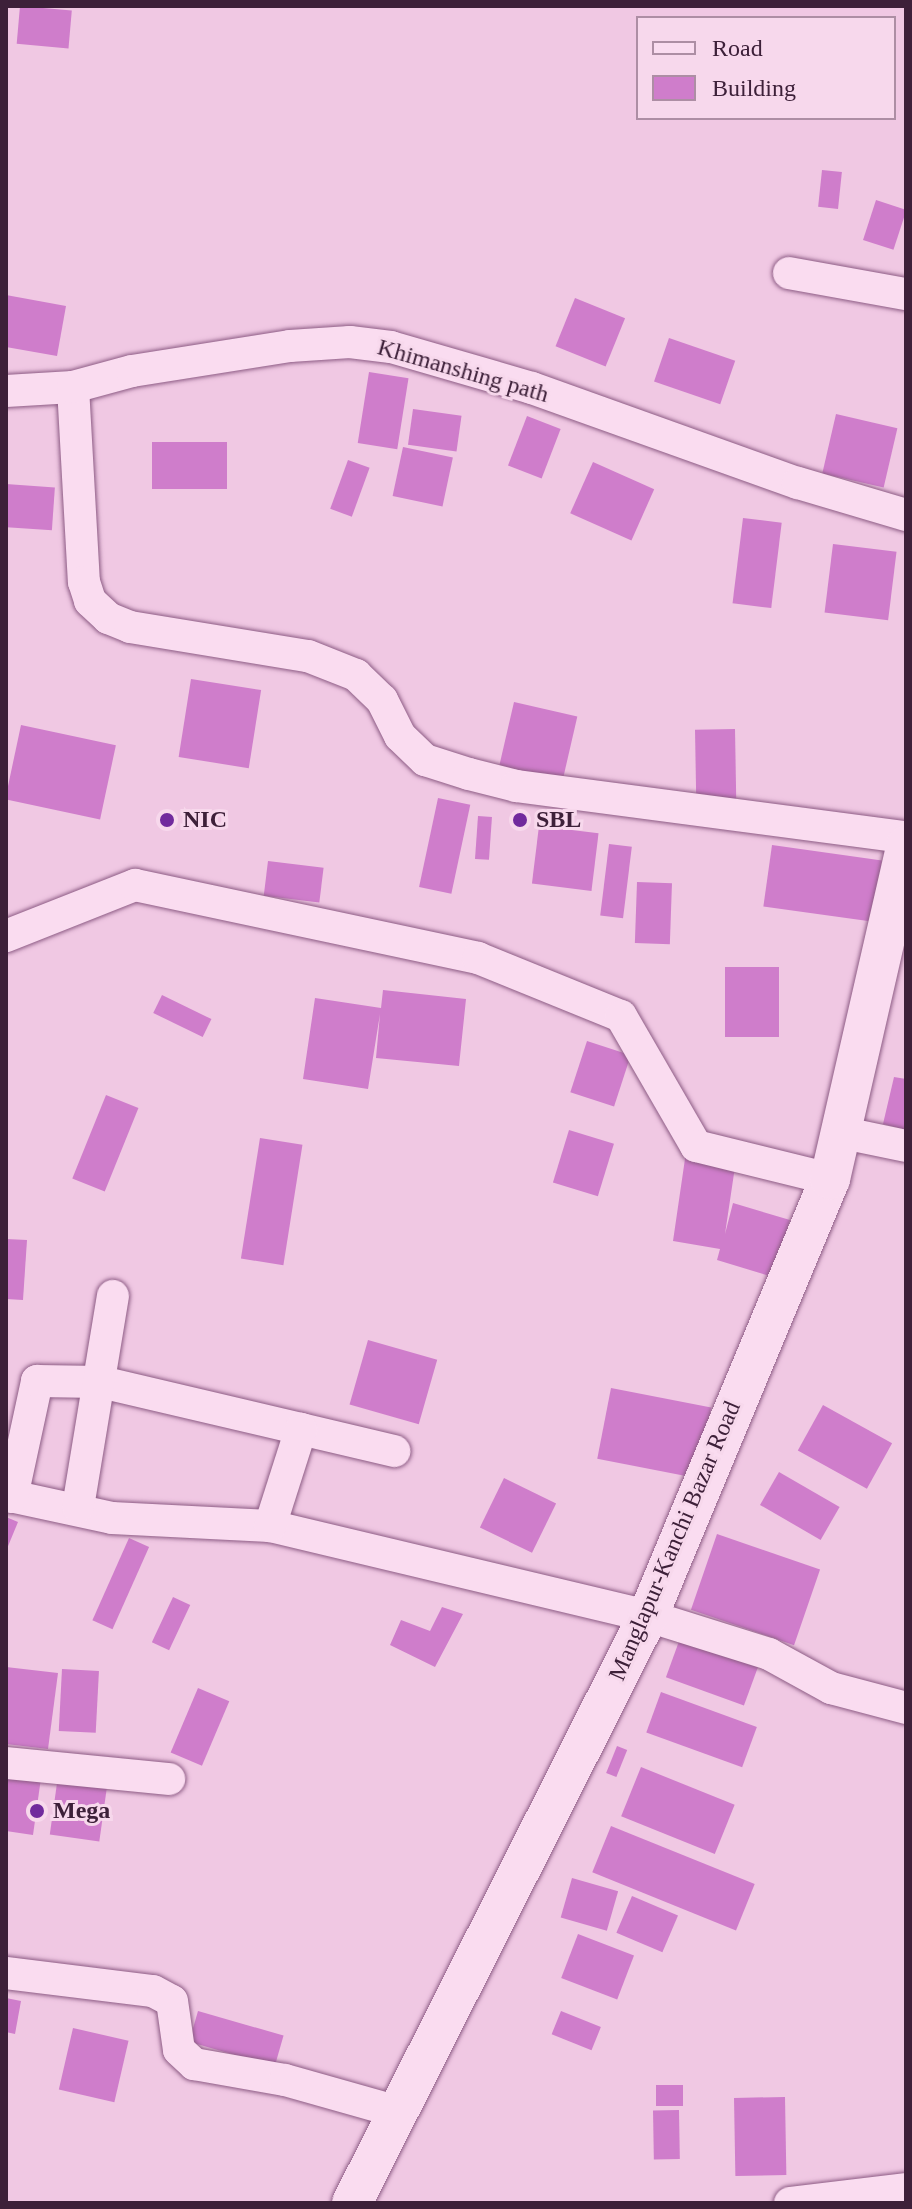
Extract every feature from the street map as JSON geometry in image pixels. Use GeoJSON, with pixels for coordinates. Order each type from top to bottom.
{"type":"FeatureCollection","features":[{"type":"Feature","properties":{"kind":"street"},"geometry":{"type":"LineString","coordinates":[[789,273],[906,294]]}},
{"type":"Feature","properties":{"kind":"street","name":"Khimanshing path"},"geometry":{"type":"LineString","coordinates":[[6,391],[73,387],[132,371],[290,346],[350,342],[391,347],[532,388],[798,483],[906,515]]}},
{"type":"Feature","properties":{"kind":"street"},"geometry":{"type":"LineString","coordinates":[[73,387],[84,582],[90,601],[108,618],[130,627],[308,656],[356,675],[382,700],[400,736],[425,760],[469,774],[516,786],[906,837]]}},
{"type":"Feature","properties":{"kind":"street","name":"Manglapur-Kanchi Bazar Road"},"geometry":{"type":"LineString","coordinates":[[352,2203],[648,1616],[830,1179],[839,1132],[872,1009],[906,846]]}},
{"type":"Feature","properties":{"kind":"street"},"geometry":{"type":"LineString","coordinates":[[6,936],[135,885],[478,958],[621,1016],[696,1146],[830,1179]]}},
{"type":"Feature","properties":{"kind":"street"},"geometry":{"type":"LineString","coordinates":[[839,1132],[906,1146]]}},
{"type":"Feature","properties":{"kind":"street"},"geometry":{"type":"LineString","coordinates":[[78,1507],[113,1296]]}},
{"type":"Feature","properties":{"kind":"street"},"geometry":{"type":"LineString","coordinates":[[394,1451],[101,1382],[37,1381],[9,1496],[78,1507],[112,1518],[270,1526],[648,1616],[769,1654],[831,1688],[906,1708]]}},
{"type":"Feature","properties":{"kind":"street"},"geometry":{"type":"LineString","coordinates":[[270,1526],[301,1429]]}},
{"type":"Feature","properties":{"kind":"street"},"geometry":{"type":"LineString","coordinates":[[6,1763],[169,1779]]}},
{"type":"Feature","properties":{"kind":"street"},"geometry":{"type":"LineString","coordinates":[[6,1973],[153,1991],[172,2001],[179,2050],[194,2064],[285,2080],[398,2112]]}},
{"type":"Feature","properties":{"kind":"street"},"geometry":{"type":"LineString","coordinates":[[790,2203],[906,2189]]}},
{"type":"Feature","properties":{"kind":"building"},"geometry":{"type":"Polygon","coordinates":[[[20,6],[72,11],[68,48],[17,44],[20,6]]]}},
{"type":"Feature","properties":{"kind":"building"},"geometry":{"type":"Polygon","coordinates":[[[822,170],[842,172],[838,209],[818,207],[822,170]]]}},
{"type":"Feature","properties":{"kind":"building"},"geometry":{"type":"Polygon","coordinates":[[[876,200],[906,210],[893,250],[863,240],[876,200]]]}},
{"type":"Feature","properties":{"kind":"building"},"geometry":{"type":"Polygon","coordinates":[[[6,295],[66,306],[57,356],[6,347],[6,295]]]}},
{"type":"Feature","properties":{"kind":"building"},"geometry":{"type":"Polygon","coordinates":[[[575,298],[625,318],[606,366],[556,346],[575,298]]]}},
{"type":"Feature","properties":{"kind":"building"},"geometry":{"type":"Polygon","coordinates":[[[669,338],[735,361],[720,404],[654,381],[669,338]]]}},
{"type":"Feature","properties":{"kind":"building"},"geometry":{"type":"Polygon","coordinates":[[[369,372],[409,378],[397,449],[358,443],[369,372]]]}},
{"type":"Feature","properties":{"kind":"building"},"geometry":{"type":"Polygon","coordinates":[[[413,409],[462,416],[457,451],[408,445],[413,409]]]}},
{"type":"Feature","properties":{"kind":"building"},"geometry":{"type":"Polygon","coordinates":[[[836,414],[897,428],[884,488],[822,473],[836,414]]]}},
{"type":"Feature","properties":{"kind":"building"},"geometry":{"type":"Polygon","coordinates":[[[527,416],[561,429],[542,478],[508,465],[527,416]]]}},
{"type":"Feature","properties":{"kind":"building"},"geometry":{"type":"Polygon","coordinates":[[[152,442],[227,442],[227,489],[152,489],[152,442]]]}},
{"type":"Feature","properties":{"kind":"building"},"geometry":{"type":"Polygon","coordinates":[[[403,447],[453,458],[442,507],[393,496],[403,447]]]}},
{"type":"Feature","properties":{"kind":"building"},"geometry":{"type":"Polygon","coordinates":[[[348,460],[370,468],[352,517],[330,509],[348,460]]]}},
{"type":"Feature","properties":{"kind":"building"},"geometry":{"type":"Polygon","coordinates":[[[593,462],[654,489],[631,540],[570,513],[593,462]]]}},
{"type":"Feature","properties":{"kind":"building"},"geometry":{"type":"Polygon","coordinates":[[[6,484],[55,487],[52,530],[6,527],[6,484]]]}},
{"type":"Feature","properties":{"kind":"building"},"geometry":{"type":"Polygon","coordinates":[[[743,518],[782,523],[771,608],[733,603],[743,518]]]}},
{"type":"Feature","properties":{"kind":"building"},"geometry":{"type":"Polygon","coordinates":[[[833,544],[897,552],[888,620],[825,612],[833,544]]]}},
{"type":"Feature","properties":{"kind":"building"},"geometry":{"type":"Polygon","coordinates":[[[191,679],[261,690],[249,768],[179,757],[191,679]]]}},
{"type":"Feature","properties":{"kind":"building"},"geometry":{"type":"Polygon","coordinates":[[[514,702],[577,717],[562,785],[498,770],[514,702]]]}},
{"type":"Feature","properties":{"kind":"building"},"geometry":{"type":"Polygon","coordinates":[[[21,725],[116,745],[100,820],[6,800],[21,725]]]}},
{"type":"Feature","properties":{"kind":"building"},"geometry":{"type":"Polygon","coordinates":[[[735,729],[736,802],[696,803],[695,730],[735,729]]]}},
{"type":"Feature","properties":{"kind":"building"},"geometry":{"type":"Polygon","coordinates":[[[438,798],[470,805],[451,894],[419,887],[438,798]]]}},
{"type":"Feature","properties":{"kind":"building"},"geometry":{"type":"Polygon","coordinates":[[[478,816],[492,817],[489,860],[475,859],[478,816]]]}},
{"type":"Feature","properties":{"kind":"building"},"geometry":{"type":"Polygon","coordinates":[[[539,826],[599,833],[591,891],[532,884],[539,826]]]}},
{"type":"Feature","properties":{"kind":"building"},"geometry":{"type":"Polygon","coordinates":[[[609,844],[632,847],[623,918],[600,915],[609,844]]]}},
{"type":"Feature","properties":{"kind":"building"},"geometry":{"type":"Polygon","coordinates":[[[772,845],[882,860],[873,922],[763,906],[772,845]]]}},
{"type":"Feature","properties":{"kind":"building"},"geometry":{"type":"Polygon","coordinates":[[[268,861],[324,868],[319,903],[264,896],[268,861]]]}},
{"type":"Feature","properties":{"kind":"building"},"geometry":{"type":"Polygon","coordinates":[[[637,882],[672,883],[670,944],[635,943],[637,882]]]}},
{"type":"Feature","properties":{"kind":"building"},"geometry":{"type":"Polygon","coordinates":[[[725,967],[779,967],[779,1037],[725,1037],[725,967]]]}},
{"type":"Feature","properties":{"kind":"building"},"geometry":{"type":"Polygon","coordinates":[[[383,990],[466,999],[459,1066],[376,1058],[380,1014],[368,1089],[303,1079],[315,998],[381,1008],[383,990]]]}},
{"type":"Feature","properties":{"kind":"building"},"geometry":{"type":"Polygon","coordinates":[[[162,995],[211,1019],[203,1037],[153,1013],[162,995]]]}},
{"type":"Feature","properties":{"kind":"building"},"geometry":{"type":"Polygon","coordinates":[[[587,1041],[631,1055],[614,1107],[570,1092],[587,1041]]]}},
{"type":"Feature","properties":{"kind":"building"},"geometry":{"type":"Polygon","coordinates":[[[894,1077],[906,1079],[906,1130],[883,1124],[894,1077]]]}},
{"type":"Feature","properties":{"kind":"building"},"geometry":{"type":"Polygon","coordinates":[[[106,1095],[138,1108],[105,1192],[72,1178],[106,1095]]]}},
{"type":"Feature","properties":{"kind":"building"},"geometry":{"type":"Polygon","coordinates":[[[569,1130],[614,1144],[598,1196],[553,1183],[569,1130]]]}},
{"type":"Feature","properties":{"kind":"building"},"geometry":{"type":"Polygon","coordinates":[[[260,1138],[302,1145],[283,1265],[241,1258],[260,1138]]]}},
{"type":"Feature","properties":{"kind":"building"},"geometry":{"type":"Polygon","coordinates":[[[686,1152],[736,1160],[725,1234],[733,1203],[790,1220],[773,1277],[717,1260],[720,1249],[673,1241],[686,1152]]]}},
{"type":"Feature","properties":{"kind":"building"},"geometry":{"type":"Polygon","coordinates":[[[6,1239],[27,1240],[23,1300],[6,1299],[6,1239]]]}},
{"type":"Feature","properties":{"kind":"building"},"geometry":{"type":"Polygon","coordinates":[[[368,1340],[437,1360],[419,1424],[350,1404],[368,1340]]]}},
{"type":"Feature","properties":{"kind":"building"},"geometry":{"type":"Polygon","coordinates":[[[611,1388],[711,1407],[697,1478],[597,1459],[611,1388]]]}},
{"type":"Feature","properties":{"kind":"building"},"geometry":{"type":"Polygon","coordinates":[[[823,1405],[892,1443],[867,1489],[798,1450],[823,1405]]]}},
{"type":"Feature","properties":{"kind":"building"},"geometry":{"type":"Polygon","coordinates":[[[779,1472],[840,1507],[821,1540],[760,1505],[779,1472]]]}},
{"type":"Feature","properties":{"kind":"building"},"geometry":{"type":"Polygon","coordinates":[[[504,1478],[556,1503],[532,1553],[480,1527],[504,1478]]]}},
{"type":"Feature","properties":{"kind":"building"},"geometry":{"type":"Polygon","coordinates":[[[6,1517],[18,1522],[6,1551],[6,1517]]]}},
{"type":"Feature","properties":{"kind":"building"},"geometry":{"type":"Polygon","coordinates":[[[717,1534],[820,1569],[794,1645],[691,1610],[717,1534]]]}},
{"type":"Feature","properties":{"kind":"building"},"geometry":{"type":"Polygon","coordinates":[[[129,1538],[149,1547],[112,1629],[92,1620],[129,1538]]]}},
{"type":"Feature","properties":{"kind":"building"},"geometry":{"type":"Polygon","coordinates":[[[173,1597],[190,1605],[169,1650],[152,1642],[173,1597]]]}},
{"type":"Feature","properties":{"kind":"building"},"geometry":{"type":"Polygon","coordinates":[[[442,1607],[463,1614],[435,1667],[390,1645],[401,1620],[430,1631],[442,1607]]]}},
{"type":"Feature","properties":{"kind":"building"},"geometry":{"type":"Polygon","coordinates":[[[682,1633],[760,1661],[744,1706],[666,1677],[682,1633]]]}},
{"type":"Feature","properties":{"kind":"building"},"geometry":{"type":"Polygon","coordinates":[[[6,1667],[58,1673],[48,1749],[6,1744],[6,1667]]]}},
{"type":"Feature","properties":{"kind":"building"},"geometry":{"type":"Polygon","coordinates":[[[62,1669],[99,1671],[96,1733],[59,1731],[62,1669]]]}},
{"type":"Feature","properties":{"kind":"building"},"geometry":{"type":"Polygon","coordinates":[[[198,1688],[229,1701],[202,1766],[171,1752],[198,1688]]]}},
{"type":"Feature","properties":{"kind":"building"},"geometry":{"type":"Polygon","coordinates":[[[661,1692],[757,1727],[742,1767],[646,1732],[661,1692]]]}},
{"type":"Feature","properties":{"kind":"building"},"geometry":{"type":"Polygon","coordinates":[[[617,1746],[627,1750],[616,1777],[606,1773],[617,1746]]]}},
{"type":"Feature","properties":{"kind":"building"},"geometry":{"type":"Polygon","coordinates":[[[641,1767],[735,1805],[715,1854],[621,1816],[641,1767]]]}},
{"type":"Feature","properties":{"kind":"building"},"geometry":{"type":"Polygon","coordinates":[[[6,1773],[41,1778],[33,1835],[6,1831],[6,1773]]]}},
{"type":"Feature","properties":{"kind":"building"},"geometry":{"type":"Polygon","coordinates":[[[58,1776],[108,1783],[99,1841],[50,1834],[58,1776]]]}},
{"type":"Feature","properties":{"kind":"building"},"geometry":{"type":"Polygon","coordinates":[[[611,1826],[755,1884],[736,1930],[592,1872],[611,1826]]]}},
{"type":"Feature","properties":{"kind":"building"},"geometry":{"type":"Polygon","coordinates":[[[572,1878],[618,1891],[607,1931],[561,1917],[572,1878]]]}},
{"type":"Feature","properties":{"kind":"building"},"geometry":{"type":"Polygon","coordinates":[[[632,1896],[678,1916],[662,1952],[616,1933],[632,1896]]]}},
{"type":"Feature","properties":{"kind":"building"},"geometry":{"type":"Polygon","coordinates":[[[578,1934],[634,1956],[617,1999],[561,1978],[578,1934]]]}},
{"type":"Feature","properties":{"kind":"building"},"geometry":{"type":"Polygon","coordinates":[[[6,1998],[21,2001],[15,2034],[6,2032],[6,1998]]]}},
{"type":"Feature","properties":{"kind":"building"},"geometry":{"type":"Polygon","coordinates":[[[198,2011],[284,2036],[275,2066],[189,2042],[198,2011]]]}},
{"type":"Feature","properties":{"kind":"building"},"geometry":{"type":"Polygon","coordinates":[[[561,2011],[601,2027],[592,2050],[552,2034],[561,2011]]]}},
{"type":"Feature","properties":{"kind":"building"},"geometry":{"type":"Polygon","coordinates":[[[73,2028],[129,2041],[114,2102],[59,2089],[73,2028]]]}},
{"type":"Feature","properties":{"kind":"building"},"geometry":{"type":"Polygon","coordinates":[[[656,2085],[683,2085],[683,2106],[656,2106],[656,2085]]]}},
{"type":"Feature","properties":{"kind":"building"},"geometry":{"type":"Polygon","coordinates":[[[785,2097],[786,2175],[735,2176],[734,2098],[785,2097]]]}},
{"type":"Feature","properties":{"kind":"building"},"geometry":{"type":"Polygon","coordinates":[[[653,2110],[679,2110],[680,2159],[654,2159],[653,2110]]]}},
{"type":"Feature","properties":{"kind":"place","name":"NIC"},"geometry":{"type":"Point","coordinates":[167,820]}},
{"type":"Feature","properties":{"kind":"place","name":"SBL"},"geometry":{"type":"Point","coordinates":[520,820]}},
{"type":"Feature","properties":{"kind":"place","name":"Mega"},"geometry":{"type":"Point","coordinates":[37,1811]}}]}
